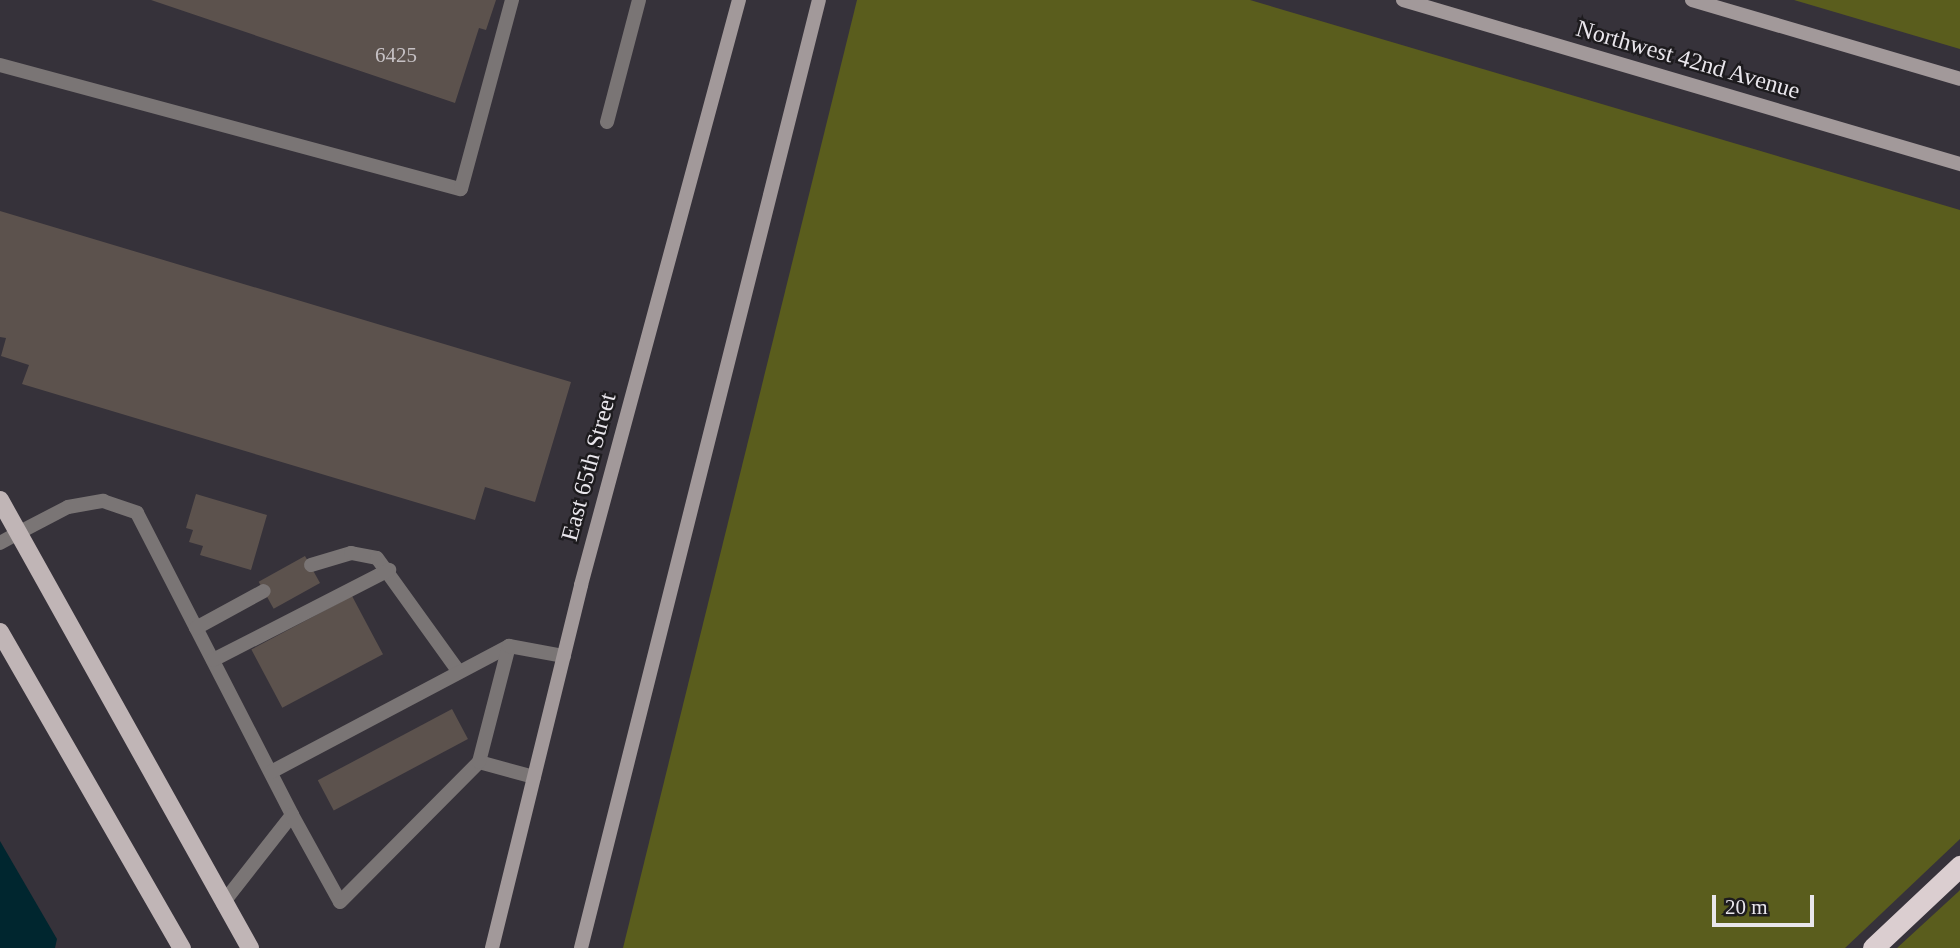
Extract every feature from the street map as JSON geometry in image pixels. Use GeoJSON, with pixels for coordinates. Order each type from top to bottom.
{"type":"FeatureCollection","features":[{"type":"Feature","properties":{"kind":"highway"},"geometry":{"type":"LineString","coordinates":[[1873,948],[1960,866]]}},
{"type":"Feature","properties":{"kind":"main road","name":"East 65th Street"},"geometry":{"type":"LineString","coordinates":[[492,948],[564,656],[739,0]]}},
{"type":"Feature","properties":{"kind":"main road"},"geometry":{"type":"LineString","coordinates":[[581,948],[819,0]]}},
{"type":"Feature","properties":{"kind":"main road","name":"Northwest 42nd Avenue"},"geometry":{"type":"LineString","coordinates":[[1403,0],[1960,164]]}},
{"type":"Feature","properties":{"kind":"main road"},"geometry":{"type":"LineString","coordinates":[[1692,0],[1960,79]]}},
{"type":"Feature","properties":{"kind":"main road"},"geometry":{"type":"LineString","coordinates":[[0,500],[250,948]]}},
{"type":"Feature","properties":{"kind":"main road"},"geometry":{"type":"LineString","coordinates":[[0,632],[182,948]]}},
{"type":"Feature","properties":{"kind":"street"},"geometry":{"type":"LineString","coordinates":[[0,65],[461,189],[512,0]]}},
{"type":"Feature","properties":{"kind":"street"},"geometry":{"type":"LineString","coordinates":[[607,122],[639,0]]}},
{"type":"Feature","properties":{"kind":"street"},"geometry":{"type":"LineString","coordinates":[[0,543],[68,507],[103,501],[137,513],[292,815],[340,902],[479,762],[509,646]]}},
{"type":"Feature","properties":{"kind":"street"},"geometry":{"type":"LineString","coordinates":[[311,565],[351,553],[376,558],[389,570],[460,672]]}},
{"type":"Feature","properties":{"kind":"street"},"geometry":{"type":"LineString","coordinates":[[212,660],[389,570]]}},
{"type":"Feature","properties":{"kind":"street"},"geometry":{"type":"LineString","coordinates":[[196,628],[264,591]]}},
{"type":"Feature","properties":{"kind":"street"},"geometry":{"type":"LineString","coordinates":[[271,772],[509,646],[564,656]]}},
{"type":"Feature","properties":{"kind":"street"},"geometry":{"type":"LineString","coordinates":[[479,762],[534,777]]}},
{"type":"Feature","properties":{"kind":"street"},"geometry":{"type":"LineString","coordinates":[[223,903],[292,815]]}},
{"type":"Feature","properties":{"kind":"shaded area"},"geometry":{"type":"Polygon","coordinates":[[[857,0],[1250,0],[1960,210],[1960,839],[1845,948],[623,948],[857,0]]]}},
{"type":"Feature","properties":{"kind":"shaded area"},"geometry":{"type":"Polygon","coordinates":[[[1794,0],[1960,0],[1960,49],[1794,0]]]}},
{"type":"Feature","properties":{"kind":"shaded area"},"geometry":{"type":"Polygon","coordinates":[[[1960,890],[1960,948],[1897,948],[1958,892],[1960,890]]]}},
{"type":"Feature","properties":{"kind":"water"},"geometry":{"type":"Polygon","coordinates":[[[0,841],[57,939],[55,948],[0,948],[0,841]]]}},
{"type":"Feature","properties":{"kind":"building"},"geometry":{"type":"Polygon","coordinates":[[[151,0],[496,0],[486,30],[479,28],[455,103],[151,0]]]}},
{"type":"Feature","properties":{"kind":"building"},"geometry":{"type":"Polygon","coordinates":[[[0,211],[571,382],[535,502],[485,487],[475,520],[22,384],[29,365],[1,356],[6,338],[0,337],[0,211]]]}},
{"type":"Feature","properties":{"kind":"building"},"geometry":{"type":"Polygon","coordinates":[[[196,494],[267,515],[251,570],[200,555],[203,546],[189,542],[193,530],[186,528],[196,494]]]}},
{"type":"Feature","properties":{"kind":"building"},"geometry":{"type":"Polygon","coordinates":[[[305,556],[320,583],[274,609],[259,582],[305,556]]]}},
{"type":"Feature","properties":{"kind":"building"},"geometry":{"type":"Polygon","coordinates":[[[352,596],[383,654],[282,708],[251,650],[352,596]]]}},
{"type":"Feature","properties":{"kind":"building"},"geometry":{"type":"Polygon","coordinates":[[[452,709],[468,739],[334,810],[318,780],[452,709]]]}}]}
